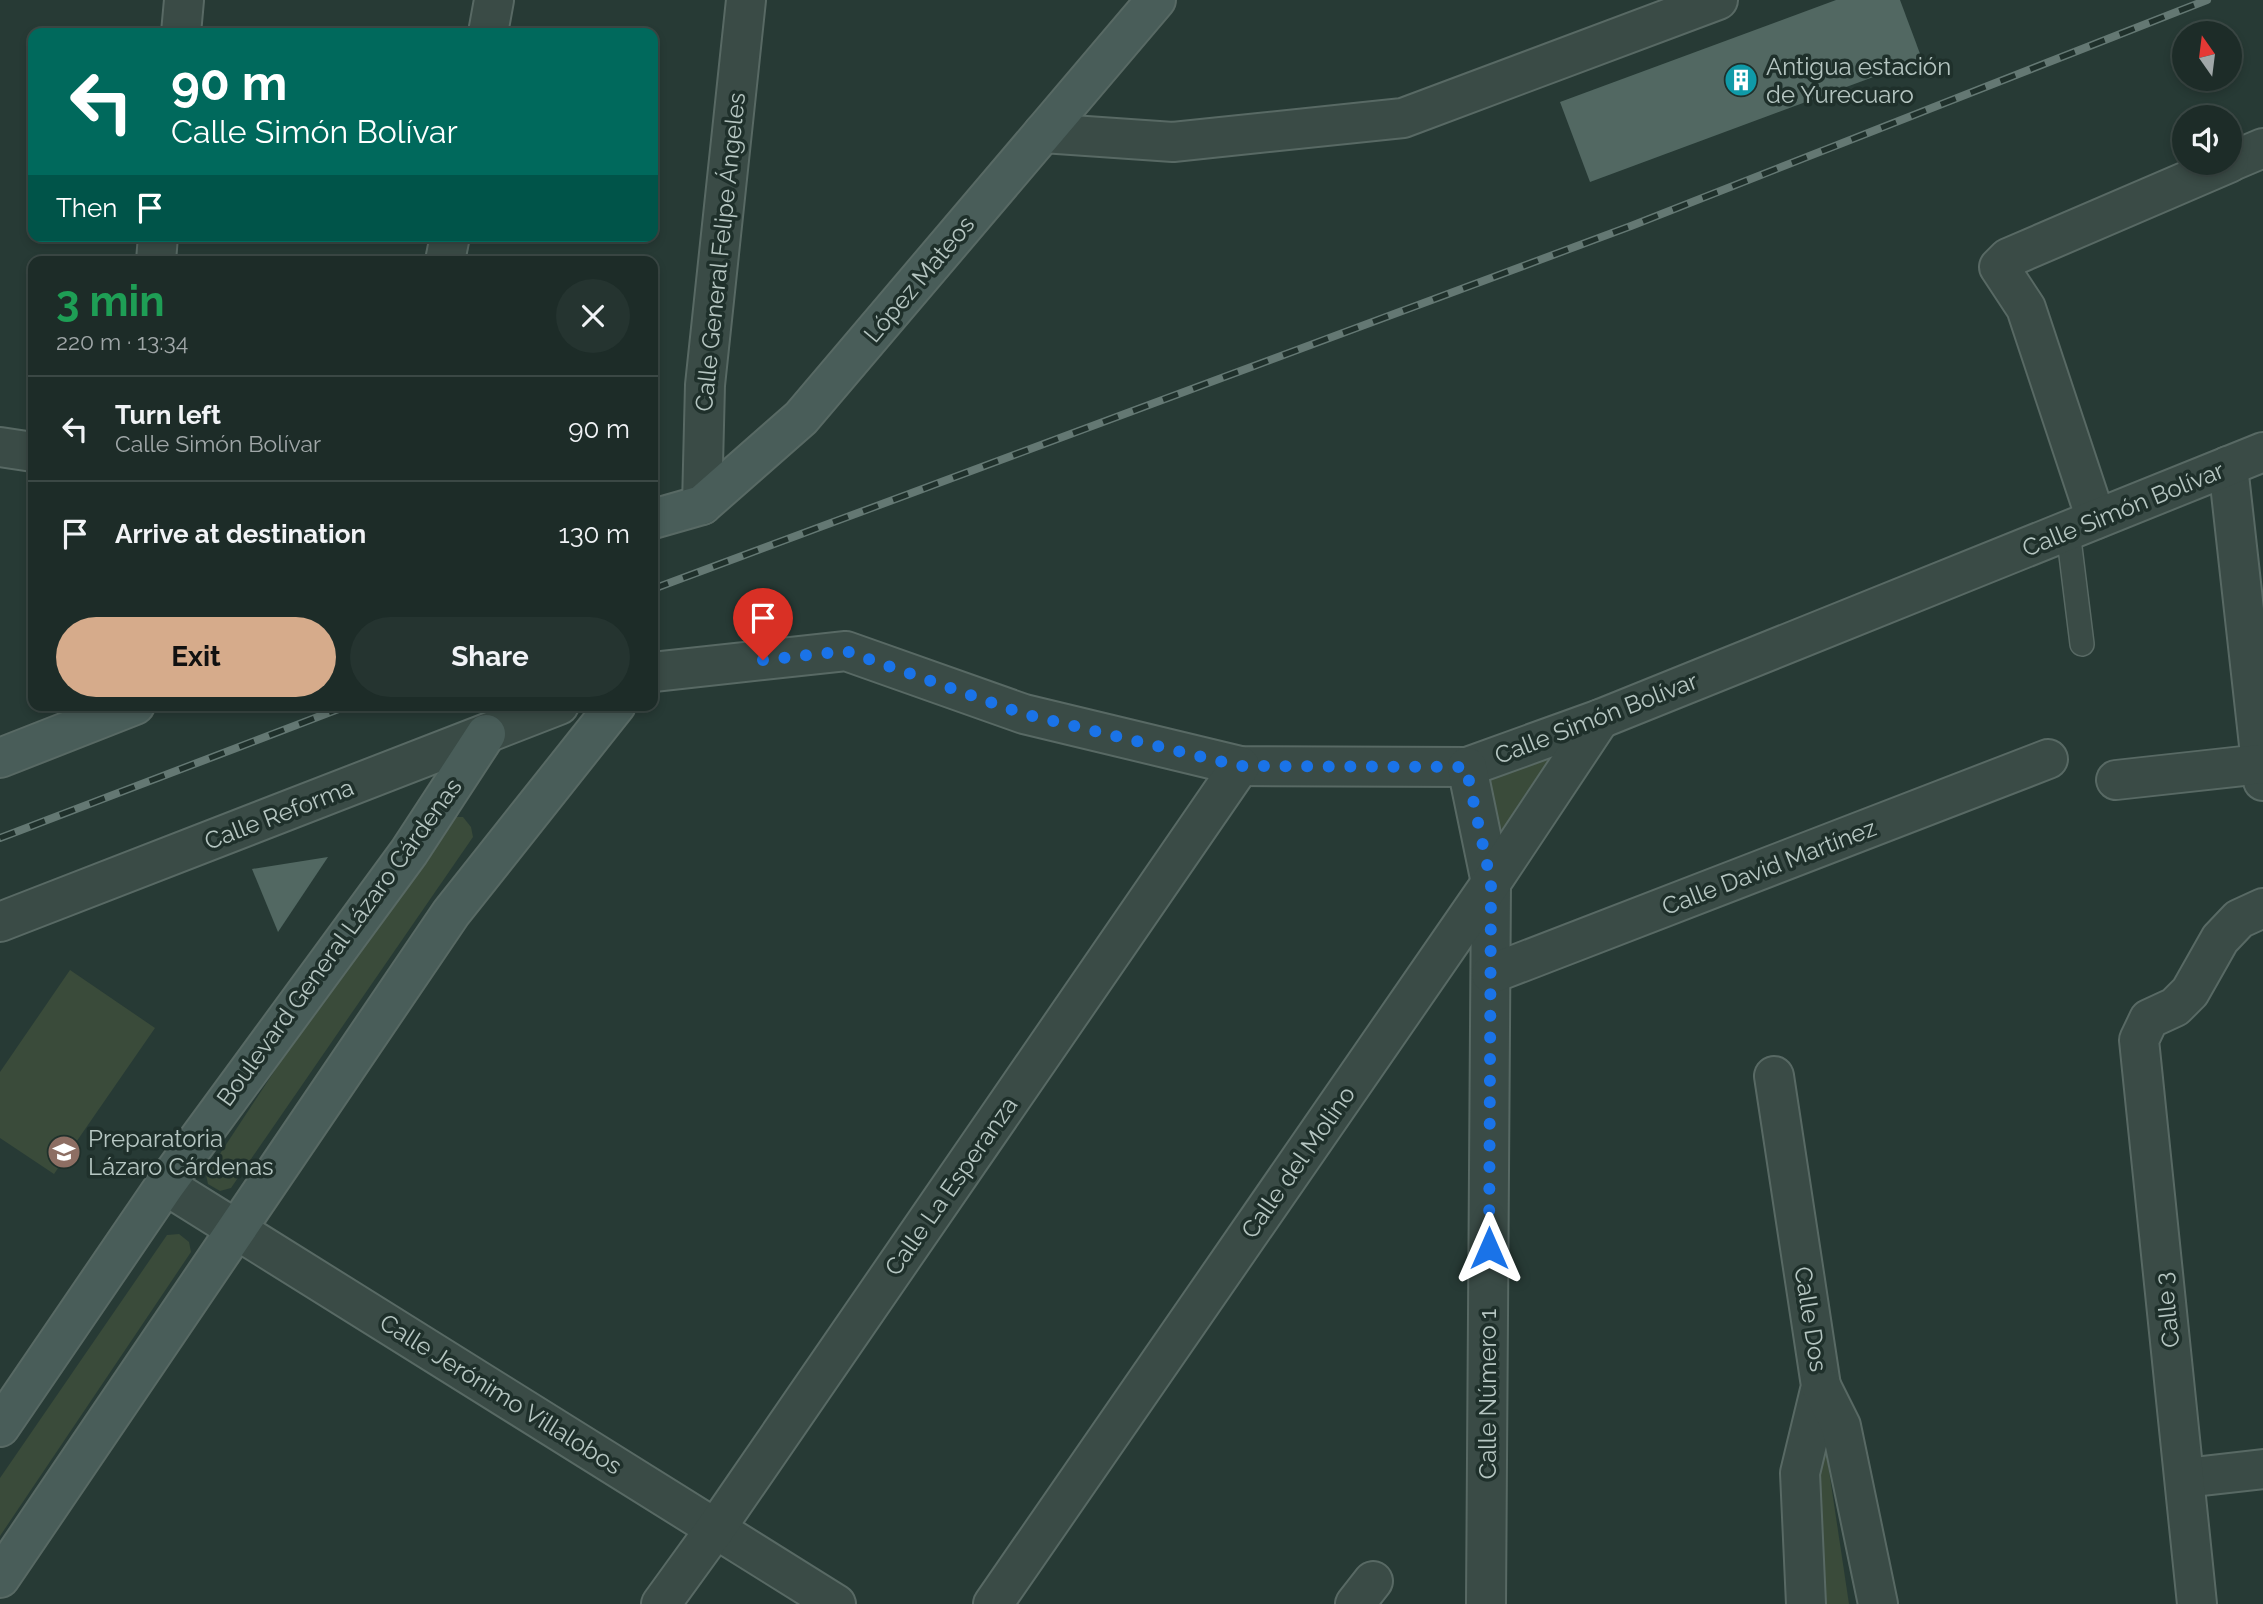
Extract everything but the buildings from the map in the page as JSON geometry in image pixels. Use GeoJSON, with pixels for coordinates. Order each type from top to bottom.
{"type":"FeatureCollection","features":[{"type":"Feature","properties":{"kind":"street"},"geometry":{"type":"LineString","coordinates":[[181,28],[184,0]]}},
{"type":"Feature","properties":{"kind":"street"},"geometry":{"type":"LineString","coordinates":[[489,28],[494,0]]}},
{"type":"Feature","properties":{"kind":"street","name":"Calle General Felipe Ángeles"},"geometry":{"type":"LineString","coordinates":[[702,505],[705,385],[746,0]]}},
{"type":"Feature","properties":{"kind":"street","name":"López Mateos"},"geometry":{"type":"LineString","coordinates":[[658,518],[702,505],[801,418],[1156,0]]}},
{"type":"Feature","properties":{"kind":"street"},"geometry":{"type":"LineString","coordinates":[[1043,133],[1173,142],[1403,118],[1644,13],[1718,0]]}},
{"type":"Feature","properties":{"kind":"street"},"geometry":{"type":"LineString","coordinates":[[2242,157],[2263,148]]}},
{"type":"Feature","properties":{"kind":"street"},"geometry":{"type":"LineString","coordinates":[[2082,525],[2026,308],[1998,267],[2008,258],[2201,175]]}},
{"type":"Feature","properties":{"kind":"street"},"geometry":{"type":"LineString","coordinates":[[0,447],[28,451]]}},
{"type":"Feature","properties":{"kind":"street","name":"Calle Simón Bolívar"},"geometry":{"type":"LineString","coordinates":[[658,671],[846,651],[1024,714],[1240,766],[1466,767],[1600,719],[2263,452]]}},
{"type":"Feature","properties":{"kind":"street"},"geometry":{"type":"LineString","coordinates":[[2116,780],[2262,772],[2228,466]]}},
{"type":"Feature","properties":{"kind":"street"},"geometry":{"type":"LineString","coordinates":[[0,758],[120,711]]}},
{"type":"Feature","properties":{"kind":"street","name":"Calle Reforma"},"geometry":{"type":"LineString","coordinates":[[0,922],[543,711]]}},
{"type":"Feature","properties":{"kind":"street"},"geometry":{"type":"LineString","coordinates":[[0,1578],[451,913],[611,711]]}},
{"type":"Feature","properties":{"kind":"street","name":"Calle del Molino"},"geometry":{"type":"LineString","coordinates":[[993,1604],[1491,883],[1600,719]]}},
{"type":"Feature","properties":{"kind":"street","name":"Boulevard General Lázaro Cárdenas"},"geometry":{"type":"LineString","coordinates":[[0,1427],[164,1185],[409,852],[486,733]]}},
{"type":"Feature","properties":{"kind":"street","name":"Calle David Martínez"},"geometry":{"type":"LineString","coordinates":[[1491,974],[2048,759]]}},
{"type":"Feature","properties":{"kind":"street","name":"Calle La Esperanza"},"geometry":{"type":"LineString","coordinates":[[661,1604],[1240,766]]}},
{"type":"Feature","properties":{"kind":"street","name":"Calle Número 1"},"geometry":{"type":"LineString","coordinates":[[1466,767],[1491,883],[1486,1604]]}},
{"type":"Feature","properties":{"kind":"street","name":"Calle 3"},"geometry":{"type":"LineString","coordinates":[[2197,1604],[2140,1040],[2149,1019],[2175,1007],[2190,992],[2220,939],[2239,919],[2263,908]]}},
{"type":"Feature","properties":{"kind":"street","name":"Calle Dos"},"geometry":{"type":"LineString","coordinates":[[1774,1076],[1821,1385],[1800,1473],[1806,1604]]}},
{"type":"Feature","properties":{"kind":"street","name":"Calle Jerónimo Villalobos"},"geometry":{"type":"LineString","coordinates":[[164,1185],[836,1604]]}},
{"type":"Feature","properties":{"kind":"street"},"geometry":{"type":"LineString","coordinates":[[1821,1385],[1841,1426],[1878,1604]]}},
{"type":"Feature","properties":{"kind":"street"},"geometry":{"type":"LineString","coordinates":[[2185,1478],[2263,1469]]}},
{"type":"Feature","properties":{"kind":"lane"},"geometry":{"type":"LineString","coordinates":[[2082,525],[2082,644]]}},
{"type":"Feature","properties":{"kind":"green space"},"geometry":{"type":"Polygon","coordinates":[[[1562,745],[1504,836],[1497,834],[1487,772],[1562,745]]]}},
{"type":"Feature","properties":{"kind":"green space"},"geometry":{"type":"Polygon","coordinates":[[[450,817],[463,817],[471,827],[473,837],[231,1188],[220,1191],[208,1184],[206,1175],[437,824],[450,817]]]}},
{"type":"Feature","properties":{"kind":"green space"},"geometry":{"type":"Polygon","coordinates":[[[70,970],[155,1028],[54,1174],[0,1138],[0,1072],[70,970]]]}},
{"type":"Feature","properties":{"kind":"green space"},"geometry":{"type":"Polygon","coordinates":[[[179,1234],[189,1242],[191,1252],[0,1536],[0,1478],[167,1235],[179,1234]]]}},
{"type":"Feature","properties":{"kind":"green space"},"geometry":{"type":"Polygon","coordinates":[[[1818,1424],[1822,1424],[1849,1604],[1820,1604],[1818,1424]]]}},
{"type":"Feature","properties":{"kind":"railway"},"geometry":{"type":"LineString","coordinates":[[658,587],[1631,226],[2207,0]]}},
{"type":"Feature","properties":{"kind":"railway"},"geometry":{"type":"LineString","coordinates":[[0,838],[333,711]]}},
{"type":"Feature","properties":{"kind":"place","name":"Antigua estación de Yurecuaro"},"geometry":{"type":"Point","coordinates":[1741,80]}},
{"type":"Feature","properties":{"kind":"place","name":"Preparatoria Lázaro Cárdenas"},"geometry":{"type":"Point","coordinates":[64,1152]}},
{"type":"Feature","properties":{"kind":"route"},"geometry":{"type":"LineString","coordinates":[[763,660],[846,651],[1024,714],[1240,766],[1466,767],[1491,883],[1489,1248]]}}]}
